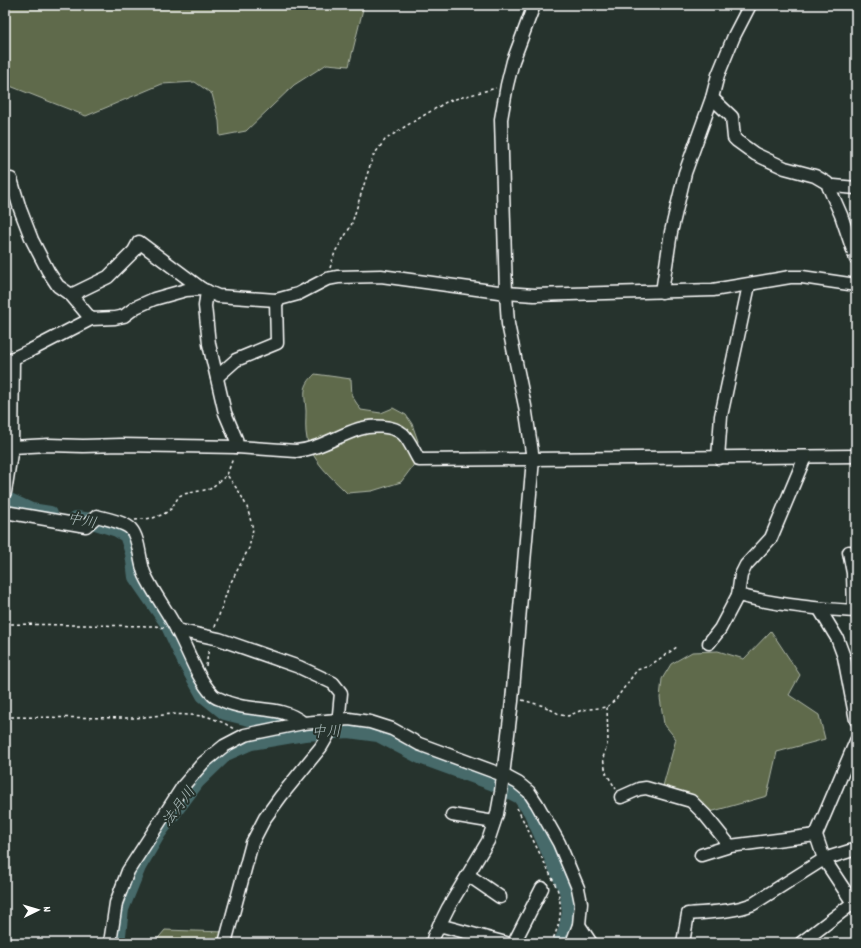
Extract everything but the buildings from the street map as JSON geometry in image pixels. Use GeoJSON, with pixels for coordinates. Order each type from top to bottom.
{"type":"FeatureCollection","features":[{"type":"Feature","properties":{"kind":"street"},"geometry":{"type":"LineString","coordinates":[[432,943],[439,925],[488,841],[501,792],[512,701],[534,460],[525,406],[508,324],[501,119],[507,85],[534,5]]}},
{"type":"Feature","properties":{"kind":"street"},"geometry":{"type":"LineString","coordinates":[[662,292],[671,232],[685,173],[712,98],[718,75],[734,36],[750,5]]}},
{"type":"Feature","properties":{"kind":"street"},"geometry":{"type":"LineString","coordinates":[[712,98],[732,117],[734,138],[737,141],[755,154],[784,168],[815,176],[827,183],[841,214],[856,259]]}},
{"type":"Feature","properties":{"kind":"street"},"geometry":{"type":"LineString","coordinates":[[11,179],[20,209],[32,240],[48,271],[58,286],[71,295],[91,319]]}},
{"type":"Feature","properties":{"kind":"street"},"geometry":{"type":"LineString","coordinates":[[829,188],[834,186],[856,188]]}},
{"type":"Feature","properties":{"kind":"street"},"geometry":{"type":"LineString","coordinates":[[71,295],[108,277],[134,251],[139,242],[204,290],[218,296],[276,300],[298,294],[327,279],[338,277],[381,276],[506,293],[534,295],[713,290],[790,277],[802,277],[856,285]]}},
{"type":"Feature","properties":{"kind":"street"},"geometry":{"type":"LineString","coordinates":[[718,458],[721,416],[749,285]]}},
{"type":"Feature","properties":{"kind":"street"},"geometry":{"type":"LineString","coordinates":[[5,492],[10,446],[9,360],[91,319],[124,316],[136,307],[154,299],[186,290],[204,290]]}},
{"type":"Feature","properties":{"kind":"street"},"geometry":{"type":"LineString","coordinates":[[204,290],[209,344],[225,413],[236,439],[237,447]]}},
{"type":"Feature","properties":{"kind":"street"},"geometry":{"type":"LineString","coordinates":[[217,377],[236,360],[277,343],[276,300]]}},
{"type":"Feature","properties":{"kind":"street"},"geometry":{"type":"LineString","coordinates":[[10,446],[121,445],[237,447],[296,451],[305,450],[326,443],[360,428],[390,427],[401,433],[408,440],[419,460],[856,456]]}},
{"type":"Feature","properties":{"kind":"street"},"geometry":{"type":"LineString","coordinates":[[709,643],[720,629],[738,595],[741,575],[746,565],[771,538],[805,457]]}},
{"type":"Feature","properties":{"kind":"street"},"geometry":{"type":"LineString","coordinates":[[5,502],[5,511],[86,526],[97,516],[127,526],[131,529],[135,536],[145,575],[172,629],[196,670],[213,695],[226,703],[239,707],[285,713],[296,717],[305,723]]}},
{"type":"Feature","properties":{"kind":"street"},"geometry":{"type":"LineString","coordinates":[[738,595],[775,603],[820,610],[854,612],[853,573],[849,552]]}},
{"type":"Feature","properties":{"kind":"street"},"geometry":{"type":"LineString","coordinates":[[820,610],[837,638],[844,657],[856,720]]}},
{"type":"Feature","properties":{"kind":"street"},"geometry":{"type":"LineString","coordinates":[[172,629],[226,641],[299,667],[333,683],[341,693],[339,714]]}},
{"type":"Feature","properties":{"kind":"street"},"geometry":{"type":"LineString","coordinates":[[305,723],[314,717],[339,714],[364,716],[377,724]]}},
{"type":"Feature","properties":{"kind":"street"},"geometry":{"type":"LineString","coordinates":[[110,943],[116,903],[128,871],[183,786],[203,763],[224,746],[245,735],[305,723],[328,727],[350,719],[377,724],[392,729],[419,744],[518,783],[529,792],[559,843],[578,888],[580,925],[572,943]]}},
{"type":"Feature","properties":{"kind":"street"},"geometry":{"type":"LineString","coordinates":[[225,943],[252,843],[265,818],[321,747],[328,727]]}},
{"type":"Feature","properties":{"kind":"street"},"geometry":{"type":"LineString","coordinates":[[802,943],[855,904],[824,859],[816,835],[856,741]]}},
{"type":"Feature","properties":{"kind":"street"},"geometry":{"type":"LineString","coordinates":[[621,797],[639,788],[646,788],[691,801],[705,815],[730,846]]}},
{"type":"Feature","properties":{"kind":"street"},"geometry":{"type":"LineString","coordinates":[[452,815],[494,822]]}},
{"type":"Feature","properties":{"kind":"street"},"geometry":{"type":"LineString","coordinates":[[701,855],[730,846],[816,835]]}},
{"type":"Feature","properties":{"kind":"street"},"geometry":{"type":"LineString","coordinates":[[683,943],[688,914],[709,912],[753,904],[824,859],[856,849]]}},
{"type":"Feature","properties":{"kind":"street"},"geometry":{"type":"LineString","coordinates":[[468,875],[500,896]]}},
{"type":"Feature","properties":{"kind":"street"},"geometry":{"type":"LineString","coordinates":[[514,943],[542,888]]}},
{"type":"Feature","properties":{"kind":"street"},"geometry":{"type":"LineString","coordinates":[[439,925],[506,943]]}},
{"type":"Feature","properties":{"kind":"street"},"geometry":{"type":"LineString","coordinates":[[580,925],[591,943]]}},
{"type":"Feature","properties":{"kind":"path"},"geometry":{"type":"LineString","coordinates":[[327,279],[335,252],[351,226],[373,156],[385,140],[448,101],[507,85]]}},
{"type":"Feature","properties":{"kind":"path"},"geometry":{"type":"LineString","coordinates":[[133,520],[153,518],[164,514],[171,509],[180,496],[210,489],[227,475],[237,447]]}},
{"type":"Feature","properties":{"kind":"path"},"geometry":{"type":"LineString","coordinates":[[205,683],[205,671],[211,638],[229,586],[249,548],[253,530],[244,500],[227,475]]}},
{"type":"Feature","properties":{"kind":"path"},"geometry":{"type":"LineString","coordinates":[[5,624],[154,626],[172,629]]}},
{"type":"Feature","properties":{"kind":"path"},"geometry":{"type":"LineString","coordinates":[[512,701],[525,700],[544,706],[561,715],[568,716],[582,710],[607,707],[616,699],[637,670],[649,666],[677,647]]}},
{"type":"Feature","properties":{"kind":"path"},"geometry":{"type":"LineString","coordinates":[[607,707],[608,741],[603,758],[606,773],[621,797]]}},
{"type":"Feature","properties":{"kind":"path"},"geometry":{"type":"LineString","coordinates":[[5,717],[135,718],[172,714],[206,716],[224,723],[245,735]]}},
{"type":"Feature","properties":{"kind":"path"},"geometry":{"type":"LineString","coordinates":[[517,808],[557,888],[561,914],[557,930],[551,943]]}},
{"type":"Feature","properties":{"kind":"green space"},"geometry":{"type":"Polygon","coordinates":[[[5,5],[364,5],[349,66],[327,64],[294,85],[246,131],[220,136],[219,121],[212,94],[195,82],[162,84],[86,116],[10,86],[5,87],[5,5]]]}},
{"type":"Feature","properties":{"kind":"green space"},"geometry":{"type":"Polygon","coordinates":[[[315,374],[351,379],[352,396],[361,410],[381,413],[393,408],[406,415],[412,424],[418,441],[413,466],[401,482],[372,491],[347,493],[318,462],[309,447],[306,432],[305,391],[308,383],[315,374]]]}},
{"type":"Feature","properties":{"kind":"green space"},"geometry":{"type":"Polygon","coordinates":[[[771,631],[800,675],[789,695],[819,715],[825,739],[777,752],[767,796],[710,812],[690,794],[663,786],[676,739],[664,724],[660,698],[662,679],[671,664],[692,652],[718,651],[744,659],[771,631]]]}},
{"type":"Feature","properties":{"kind":"green space"},"geometry":{"type":"Polygon","coordinates":[[[165,930],[224,932],[237,943],[154,943],[165,930]]]}},
{"type":"Feature","properties":{"kind":"waterway","name":"中川"},"geometry":{"type":"LineString","coordinates":[[5,499],[31,511],[50,514]]}},
{"type":"Feature","properties":{"kind":"waterway","name":"中川"},"geometry":{"type":"LineString","coordinates":[[76,519],[92,521],[117,529],[127,535],[133,553],[136,577],[167,622],[185,661],[204,695],[225,712],[249,718],[283,718],[304,733]]}},
{"type":"Feature","properties":{"kind":"waterway","name":"中川"},"geometry":{"type":"LineString","coordinates":[[117,943],[121,909],[138,867],[158,833],[197,781],[226,753],[251,742],[304,733],[349,730],[378,734],[420,756],[494,783],[520,796],[531,811],[568,893],[570,913],[565,935],[561,943]]}},
{"type":"Feature","properties":{"kind":"water label","name":"法月川"},"geometry":{"type":"Point","coordinates":[178,806]}}]}
